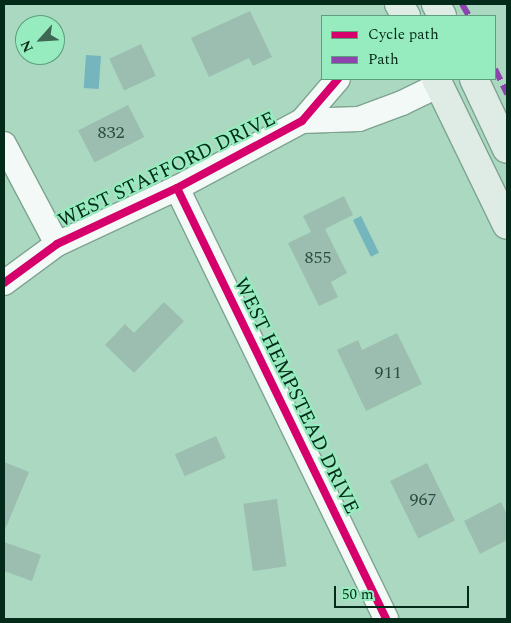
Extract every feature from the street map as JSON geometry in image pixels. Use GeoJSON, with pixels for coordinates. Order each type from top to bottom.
{"type":"FeatureCollection","features":[{"type":"Feature","properties":{"kind":"main road"},"geometry":{"type":"LineString","coordinates":[[399,4],[405,15]]}},
{"type":"Feature","properties":{"kind":"main road"},"geometry":{"type":"LineString","coordinates":[[474,80],[507,148]]}},
{"type":"Feature","properties":{"kind":"main road"},"geometry":{"type":"LineString","coordinates":[[443,81],[507,185]]}},
{"type":"Feature","properties":{"kind":"main road"},"geometry":{"type":"LineString","coordinates":[[443,81],[507,225]]}},
{"type":"Feature","properties":{"kind":"street","name":"WEST STAFFORD DRIVE"},"geometry":{"type":"LineString","coordinates":[[4,283],[57,244],[177,188],[302,121],[337,80]]}},
{"type":"Feature","properties":{"kind":"street","name":"WEST STAFFORD DRIVE"},"geometry":{"type":"LineString","coordinates":[[302,121],[359,119],[402,103],[443,81]]}},
{"type":"Feature","properties":{"kind":"street"},"geometry":{"type":"LineString","coordinates":[[4,144],[57,244]]}},
{"type":"Feature","properties":{"kind":"street","name":"WEST HEMPSTEAD DRIVE"},"geometry":{"type":"LineString","coordinates":[[177,188],[386,619]]}},
{"type":"Feature","properties":{"kind":"water"},"geometry":{"type":"Polygon","coordinates":[[[86,55],[101,56],[99,89],[84,88],[86,55]]]}},
{"type":"Feature","properties":{"kind":"water"},"geometry":{"type":"Polygon","coordinates":[[[361,216],[379,253],[371,257],[353,220],[361,216]]]}},
{"type":"Feature","properties":{"kind":"building"},"geometry":{"type":"Polygon","coordinates":[[[250,11],[272,57],[253,66],[249,58],[209,77],[191,38],[250,11]]]}},
{"type":"Feature","properties":{"kind":"building"},"geometry":{"type":"Polygon","coordinates":[[[141,44],[156,76],[124,91],[109,59],[141,44]]]}},
{"type":"Feature","properties":{"kind":"building"},"geometry":{"type":"Polygon","coordinates":[[[128,105],[144,137],[94,162],[78,130],[128,105]]]}},
{"type":"Feature","properties":{"kind":"building"},"geometry":{"type":"Polygon","coordinates":[[[344,196],[353,215],[325,229],[347,273],[331,282],[338,297],[319,306],[288,243],[311,232],[303,216],[344,196]]]}},
{"type":"Feature","properties":{"kind":"building"},"geometry":{"type":"Polygon","coordinates":[[[164,302],[184,321],[134,373],[105,345],[125,324],[134,333],[164,302]]]}},
{"type":"Feature","properties":{"kind":"building"},"geometry":{"type":"Polygon","coordinates":[[[397,333],[422,384],[366,411],[337,350],[358,340],[362,350],[397,333]]]}},
{"type":"Feature","properties":{"kind":"building"},"geometry":{"type":"Polygon","coordinates":[[[216,436],[226,458],[185,476],[175,454],[216,436]]]}},
{"type":"Feature","properties":{"kind":"building"},"geometry":{"type":"Polygon","coordinates":[[[4,462],[29,472],[4,532],[4,462]]]}},
{"type":"Feature","properties":{"kind":"building"},"geometry":{"type":"Polygon","coordinates":[[[427,463],[455,521],[418,538],[390,481],[427,463]]]}},
{"type":"Feature","properties":{"kind":"building"},"geometry":{"type":"Polygon","coordinates":[[[277,499],[286,566],[253,571],[243,504],[277,499]]]}},
{"type":"Feature","properties":{"kind":"building"},"geometry":{"type":"Polygon","coordinates":[[[501,502],[507,515],[507,540],[480,554],[464,521],[501,502]]]}},
{"type":"Feature","properties":{"kind":"building"},"geometry":{"type":"Polygon","coordinates":[[[4,542],[41,555],[32,581],[4,571],[4,542]]]}},
{"type":"Feature","properties":{"kind":"marked path"},"geometry":{"type":"LineString","coordinates":[[462,4],[468,15]]}},
{"type":"Feature","properties":{"kind":"marked path"},"geometry":{"type":"LineString","coordinates":[[496,71],[507,94]]}},
{"type":"Feature","properties":{"kind":"cycle path"},"geometry":{"type":"LineString","coordinates":[[4,283],[57,244],[177,188],[302,121],[337,80]]}},
{"type":"Feature","properties":{"kind":"cycle path"},"geometry":{"type":"LineString","coordinates":[[177,188],[386,619]]}}]}
